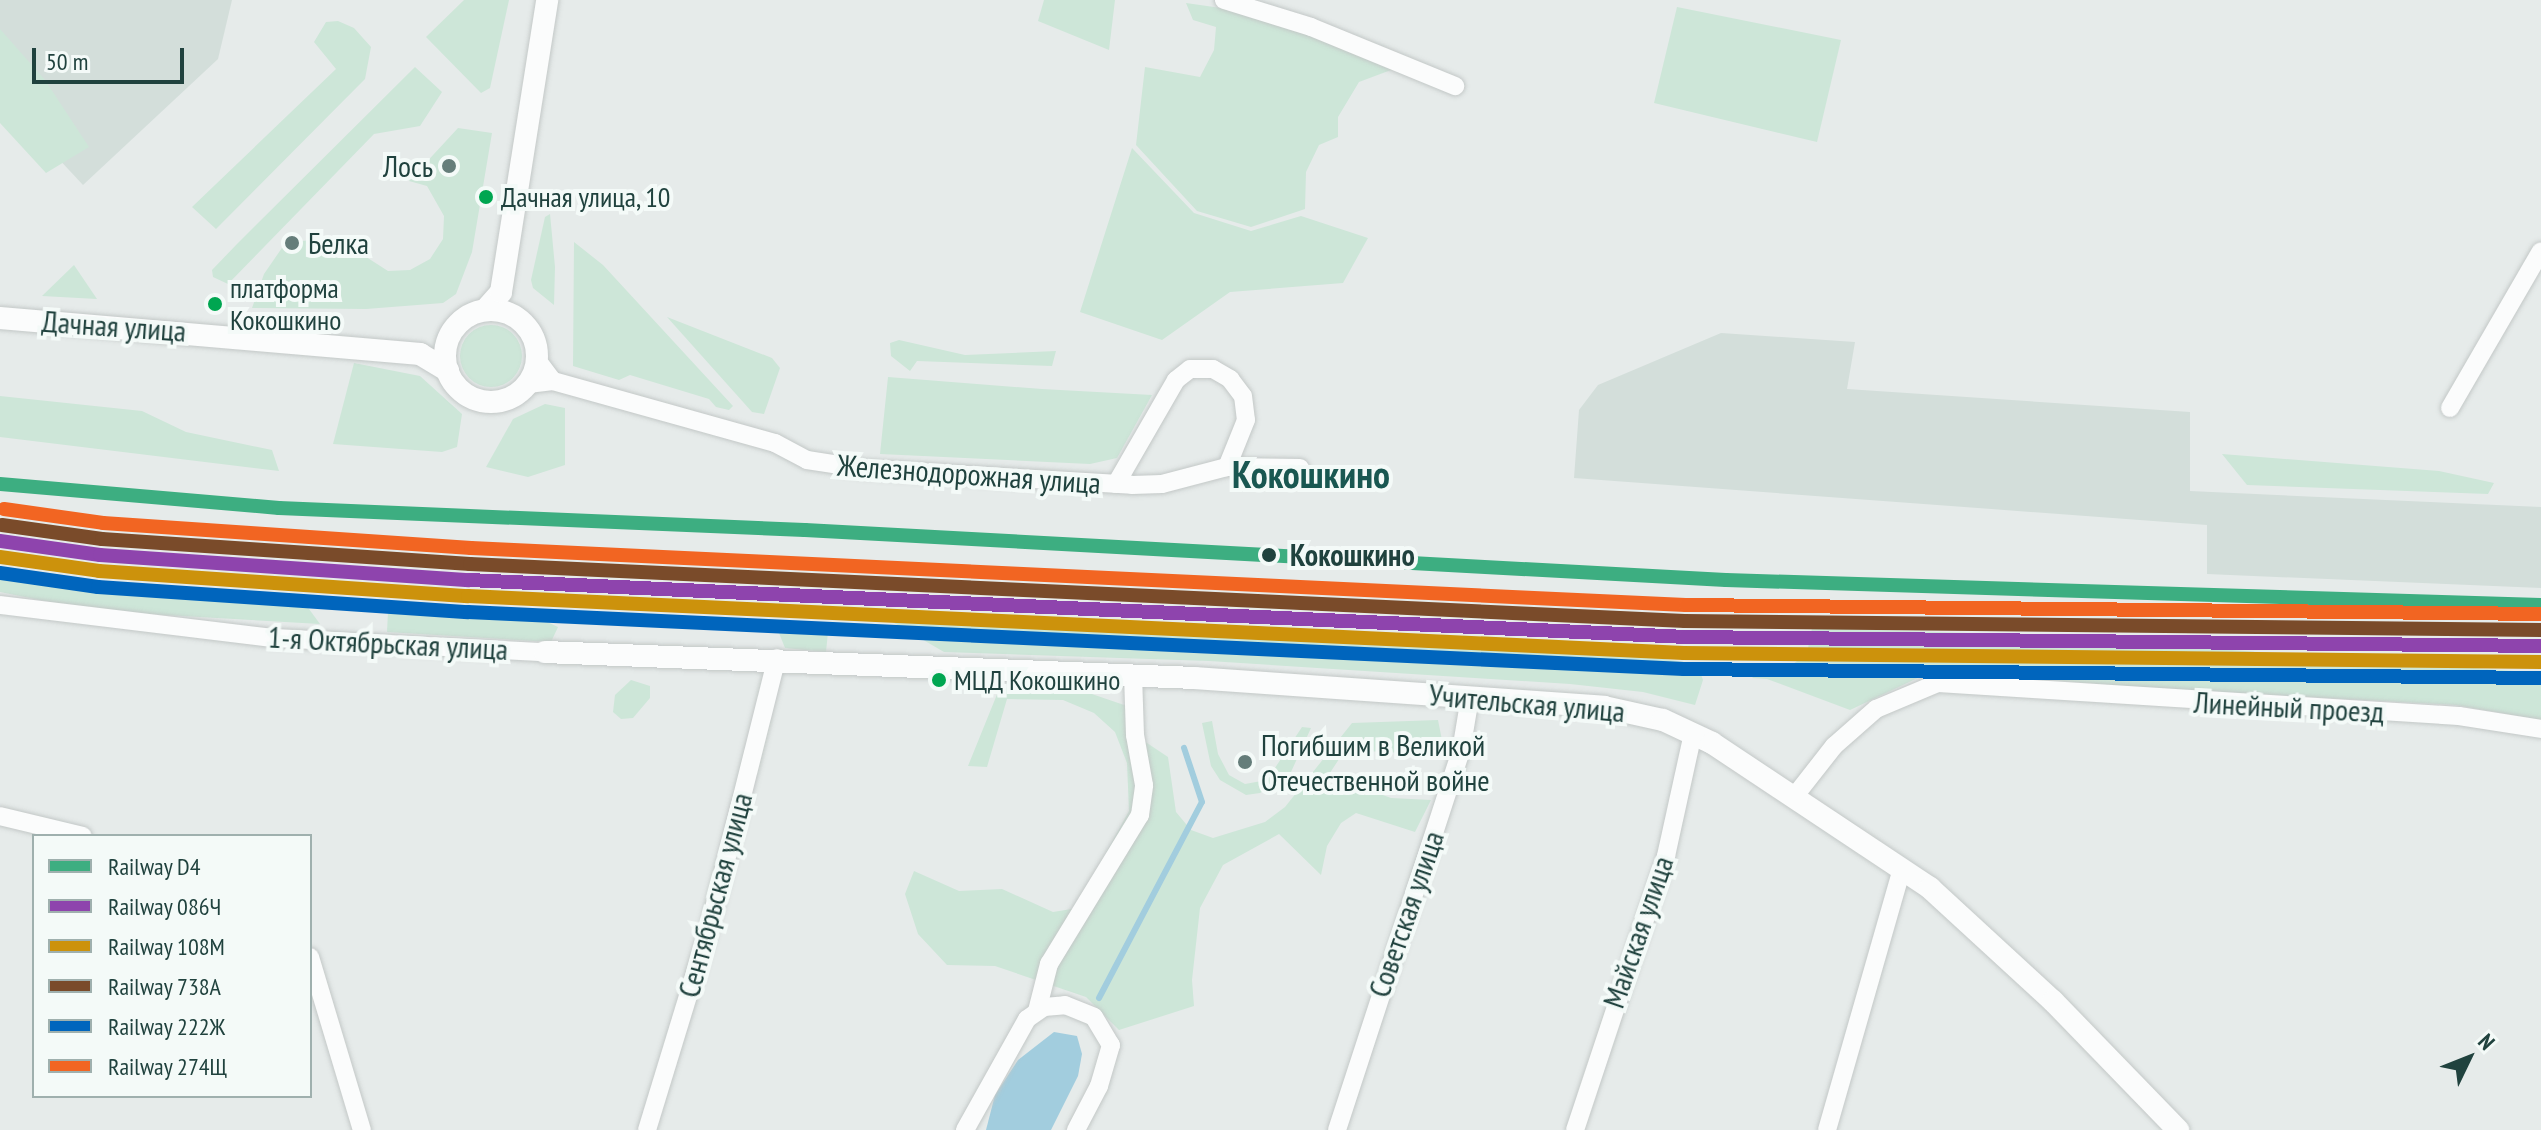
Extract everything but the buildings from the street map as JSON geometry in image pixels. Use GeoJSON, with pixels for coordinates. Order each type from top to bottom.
{"type":"FeatureCollection","features":[{"type":"Feature","properties":{"kind":"street"},"geometry":{"type":"LineString","coordinates":[[448,371],[449,339],[459,322],[485,310],[501,292],[547,0]]}},
{"type":"Feature","properties":{"kind":"street"},"geometry":{"type":"LineString","coordinates":[[1224,0],[1311,27],[1455,86]]}},
{"type":"Feature","properties":{"kind":"street"},"geometry":{"type":"LineString","coordinates":[[2450,408],[2541,251]]}},
{"type":"Feature","properties":{"kind":"street"},"geometry":{"type":"LineString","coordinates":[[501,292],[513,315],[533,336],[537,360],[553,381]]}},
{"type":"Feature","properties":{"kind":"street"},"geometry":{"type":"LineString","coordinates":[[485,310],[513,315]]}},
{"type":"Feature","properties":{"kind":"street","name":"Дачная улица"},"geometry":{"type":"LineString","coordinates":[[0,318],[420,354],[448,371]]}},
{"type":"Feature","properties":{"kind":"street"},"geometry":{"type":"LineString","coordinates":[[420,354],[449,339]]}},
{"type":"Feature","properties":{"kind":"street"},"geometry":{"type":"LineString","coordinates":[[528,384],[537,360]]}},
{"type":"Feature","properties":{"kind":"street"},"geometry":{"type":"LineString","coordinates":[[1116,484],[1176,380],[1190,369],[1213,369],[1230,379],[1243,396],[1246,420],[1227,467]]}},
{"type":"Feature","properties":{"kind":"street","name":"Железнодорожная улица"},"geometry":{"type":"LineString","coordinates":[[448,371],[457,388],[483,402],[511,398],[528,384],[553,381],[775,443],[824,464],[1116,484],[1162,484],[1227,467],[1300,468]]}},
{"type":"Feature","properties":{"kind":"street","name":"1-я Октябрьская улица"},"geometry":{"type":"LineString","coordinates":[[0,605],[285,639],[545,652],[777,658]]}},
{"type":"Feature","properties":{"kind":"street","name":"Учительская улица"},"geometry":{"type":"LineString","coordinates":[[777,658],[1133,675],[1604,707],[1693,733],[1902,869],[2003,951],[2178,1130]]}},
{"type":"Feature","properties":{"kind":"street","name":"Сентябрьская улица"},"geometry":{"type":"LineString","coordinates":[[647,1130],[710,924],[777,658]]}},
{"type":"Feature","properties":{"kind":"street"},"geometry":{"type":"LineString","coordinates":[[1046,1008],[1049,964],[1140,815],[1144,785],[1135,735],[1133,675]]}},
{"type":"Feature","properties":{"kind":"street","name":"Линейный проезд"},"geometry":{"type":"LineString","coordinates":[[1794,797],[1834,746],[1876,709],[1922,686],[1957,681],[2175,701],[2459,716],[2541,729]]}},
{"type":"Feature","properties":{"kind":"street","name":"Советская улица"},"geometry":{"type":"LineString","coordinates":[[1337,1130],[1461,751],[1470,697]]}},
{"type":"Feature","properties":{"kind":"street","name":"Майская улица"},"geometry":{"type":"LineString","coordinates":[[1575,1130],[1666,856],[1693,733]]}},
{"type":"Feature","properties":{"kind":"street"},"geometry":{"type":"LineString","coordinates":[[0,816],[75,834]]}},
{"type":"Feature","properties":{"kind":"street"},"geometry":{"type":"LineString","coordinates":[[1827,1130],[1902,869]]}},
{"type":"Feature","properties":{"kind":"street"},"geometry":{"type":"LineString","coordinates":[[312,964],[362,1130]]}},
{"type":"Feature","properties":{"kind":"street"},"geometry":{"type":"LineString","coordinates":[[965,1130],[1027,1019],[1046,1008],[1075,1006],[1094,1017],[1111,1045],[1099,1086],[1076,1130]]}},
{"type":"Feature","properties":{"kind":"shaded area"},"geometry":{"type":"Polygon","coordinates":[[[0,0],[232,0],[218,59],[83,185],[0,96],[0,0]]]}},
{"type":"Feature","properties":{"kind":"shaded area"},"geometry":{"type":"Polygon","coordinates":[[[1721,333],[1855,342],[1847,389],[2190,412],[2190,491],[2541,507],[2541,588],[2207,574],[2207,525],[1574,478],[1579,410],[1598,385],[1721,333]]]}},
{"type":"Feature","properties":{"kind":"green space"},"geometry":{"type":"Polygon","coordinates":[[[464,0],[509,0],[490,88],[481,93],[426,37],[464,0]]]}},
{"type":"Feature","properties":{"kind":"green space"},"geometry":{"type":"Polygon","coordinates":[[[1044,0],[1115,0],[1109,50],[1038,21],[1044,0]]]}},
{"type":"Feature","properties":{"kind":"green space"},"geometry":{"type":"Polygon","coordinates":[[[1186,3],[1249,12],[1399,67],[1359,82],[1338,117],[1338,137],[1319,145],[1306,172],[1305,209],[1251,227],[1197,211],[1136,145],[1145,67],[1200,77],[1214,50],[1216,27],[1193,20],[1186,3]]]}},
{"type":"Feature","properties":{"kind":"green space"},"geometry":{"type":"Polygon","coordinates":[[[1677,7],[1841,40],[1817,142],[1654,103],[1677,7]]]}},
{"type":"Feature","properties":{"kind":"green space"},"geometry":{"type":"Polygon","coordinates":[[[338,21],[354,28],[371,47],[365,79],[216,229],[192,207],[336,69],[314,42],[326,22],[338,21]]]}},
{"type":"Feature","properties":{"kind":"green space"},"geometry":{"type":"Polygon","coordinates":[[[0,29],[45,80],[89,147],[46,173],[0,123],[0,29]]]}},
{"type":"Feature","properties":{"kind":"green space"},"geometry":{"type":"Polygon","coordinates":[[[415,67],[442,92],[420,126],[374,134],[228,284],[213,277],[212,270],[237,244],[415,67]]]}},
{"type":"Feature","properties":{"kind":"green space"},"geometry":{"type":"Polygon","coordinates":[[[458,128],[492,133],[472,252],[456,294],[443,303],[366,309],[252,308],[264,274],[286,242],[360,237],[354,244],[360,253],[388,271],[410,270],[430,259],[443,239],[444,216],[427,186],[409,181],[458,128]]]}},
{"type":"Feature","properties":{"kind":"green space"},"geometry":{"type":"Polygon","coordinates":[[[1132,148],[1194,213],[1251,231],[1301,216],[1368,238],[1343,283],[1230,292],[1162,340],[1080,312],[1132,148]]]}},
{"type":"Feature","properties":{"kind":"green space"},"geometry":{"type":"Polygon","coordinates":[[[550,214],[555,267],[554,305],[533,288],[531,280],[545,217],[550,214]]]}},
{"type":"Feature","properties":{"kind":"green space"},"geometry":{"type":"Polygon","coordinates":[[[574,242],[603,265],[733,406],[729,410],[716,407],[709,399],[630,375],[619,380],[573,366],[574,242]]]}},
{"type":"Feature","properties":{"kind":"green space"},"geometry":{"type":"Polygon","coordinates":[[[74,265],[97,299],[42,296],[74,265]]]}},
{"type":"Feature","properties":{"kind":"green space"},"geometry":{"type":"Polygon","coordinates":[[[667,317],[772,358],[780,368],[764,414],[752,412],[667,317]]]}},
{"type":"Feature","properties":{"kind":"green space"},"geometry":{"type":"Polygon","coordinates":[[[491,325],[513,334],[522,356],[513,378],[491,387],[469,378],[460,356],[469,334],[491,325]]]}},
{"type":"Feature","properties":{"kind":"green space"},"geometry":{"type":"Polygon","coordinates":[[[899,340],[965,355],[1056,351],[1052,366],[917,361],[910,371],[891,356],[890,343],[899,340]]]}},
{"type":"Feature","properties":{"kind":"green space"},"geometry":{"type":"Polygon","coordinates":[[[354,363],[420,376],[462,414],[457,447],[442,452],[333,444],[354,363]]]}},
{"type":"Feature","properties":{"kind":"green space"},"geometry":{"type":"Polygon","coordinates":[[[888,377],[1152,395],[1117,458],[1090,464],[880,454],[888,377]]]}},
{"type":"Feature","properties":{"kind":"green space"},"geometry":{"type":"Polygon","coordinates":[[[0,396],[142,411],[186,432],[272,450],[279,471],[0,437],[0,396]]]}},
{"type":"Feature","properties":{"kind":"green space"},"geometry":{"type":"Polygon","coordinates":[[[545,404],[565,408],[565,465],[528,477],[486,467],[513,419],[545,404]]]}},
{"type":"Feature","properties":{"kind":"green space"},"geometry":{"type":"Polygon","coordinates":[[[2222,454],[2439,471],[2494,483],[2488,494],[2247,485],[2222,454]]]}},
{"type":"Feature","properties":{"kind":"green space"},"geometry":{"type":"Polygon","coordinates":[[[0,577],[298,594],[320,624],[95,611],[0,592],[0,577]]]}},
{"type":"Feature","properties":{"kind":"green space"},"geometry":{"type":"Polygon","coordinates":[[[396,602],[519,609],[558,627],[551,642],[387,632],[388,612],[396,602]]]}},
{"type":"Feature","properties":{"kind":"green space"},"geometry":{"type":"Polygon","coordinates":[[[889,620],[1604,650],[1697,664],[1703,680],[1695,705],[1643,692],[1570,684],[1209,661],[944,652],[889,620]]]}},
{"type":"Feature","properties":{"kind":"green space"},"geometry":{"type":"Polygon","coordinates":[[[777,628],[828,632],[826,652],[785,648],[777,628]]]}},
{"type":"Feature","properties":{"kind":"green space"},"geometry":{"type":"Polygon","coordinates":[[[1812,628],[2031,635],[2541,673],[2541,720],[2456,705],[2127,687],[1956,671],[1924,675],[1850,710],[1767,679],[1752,678],[1764,667],[1792,665],[1807,653],[1812,628]]]}},
{"type":"Feature","properties":{"kind":"green space"},"geometry":{"type":"Polygon","coordinates":[[[631,680],[650,686],[650,698],[633,718],[621,719],[613,712],[615,695],[631,680]]]}},
{"type":"Feature","properties":{"kind":"green space"},"geometry":{"type":"Polygon","coordinates":[[[1000,687],[1089,693],[1127,706],[1126,729],[1168,757],[1176,812],[1191,830],[1213,838],[1265,822],[1285,807],[1352,723],[1438,720],[1445,755],[1345,750],[1322,785],[1350,783],[1391,798],[1431,800],[1415,832],[1356,813],[1341,823],[1327,846],[1321,875],[1279,834],[1223,865],[1200,908],[1192,980],[1194,1006],[1119,1030],[1086,997],[995,966],[947,965],[918,934],[905,894],[914,871],[959,891],[1002,889],[1053,912],[1084,907],[1096,871],[1129,811],[1127,763],[1115,732],[1094,713],[1063,700],[1007,699],[987,767],[968,766],[1000,687]]]}},
{"type":"Feature","properties":{"kind":"green space"},"geometry":{"type":"Polygon","coordinates":[[[1212,721],[1218,754],[1229,775],[1245,784],[1267,780],[1302,727],[1311,728],[1291,772],[1260,793],[1246,795],[1220,780],[1211,766],[1202,723],[1212,721]]]}},
{"type":"Feature","properties":{"kind":"water"},"geometry":{"type":"Polygon","coordinates":[[[1054,1032],[1077,1036],[1082,1054],[1078,1076],[1051,1130],[986,1130],[995,1095],[1018,1060],[1054,1032]]]}},
{"type":"Feature","properties":{"kind":"waterway"},"geometry":{"type":"LineString","coordinates":[[1099,998],[1202,802],[1184,748]]}},
{"type":"Feature","properties":{"kind":"rail line","name":"D4"},"geometry":{"type":"LineString","coordinates":[[0,484],[279,508],[805,530],[1726,580],[2541,605]]}},
{"type":"Feature","properties":{"kind":"rail line","name":"274Щ"},"geometry":{"type":"LineString","coordinates":[[4,509],[103,523],[471,548],[1686,605],[2541,614]]}},
{"type":"Feature","properties":{"kind":"rail line","name":"738А"},"geometry":{"type":"LineString","coordinates":[[2,525],[102,539],[470,564],[1685,621],[2541,630]]}},
{"type":"Feature","properties":{"kind":"rail line","name":"086Ч"},"geometry":{"type":"LineString","coordinates":[[0,541],[100,555],[469,580],[1685,637],[2541,646]]}},
{"type":"Feature","properties":{"kind":"rail line","name":"108М"},"geometry":{"type":"LineString","coordinates":[[0,557],[99,571],[468,596],[1684,653],[2541,662]]}},
{"type":"Feature","properties":{"kind":"rail line","name":"222Ж"},"geometry":{"type":"LineString","coordinates":[[0,573],[98,587],[468,612],[1684,669],[2541,678]]}},
{"type":"Feature","properties":{"kind":"place","name":"Лось"},"geometry":{"type":"Point","coordinates":[449,166]}},
{"type":"Feature","properties":{"kind":"place","name":"Дачная улица, 10"},"geometry":{"type":"Point","coordinates":[486,197]}},
{"type":"Feature","properties":{"kind":"place","name":"Белка"},"geometry":{"type":"Point","coordinates":[292,243]}},
{"type":"Feature","properties":{"kind":"place","name":"платформа Кокошкино"},"geometry":{"type":"Point","coordinates":[215,304]}},
{"type":"Feature","properties":{"kind":"place","name":"Кокошкино"},"geometry":{"type":"Point","coordinates":[1269,555]}},
{"type":"Feature","properties":{"kind":"place","name":"МЦД Кокошкино"},"geometry":{"type":"Point","coordinates":[939,680]}},
{"type":"Feature","properties":{"kind":"place","name":"Погибшим в Великой Отечественной войне"},"geometry":{"type":"Point","coordinates":[1245,762]}},
{"type":"Feature","properties":{"kind":"district","name":"Кокошкино"},"geometry":{"type":"Point","coordinates":[1311,474]}}]}
